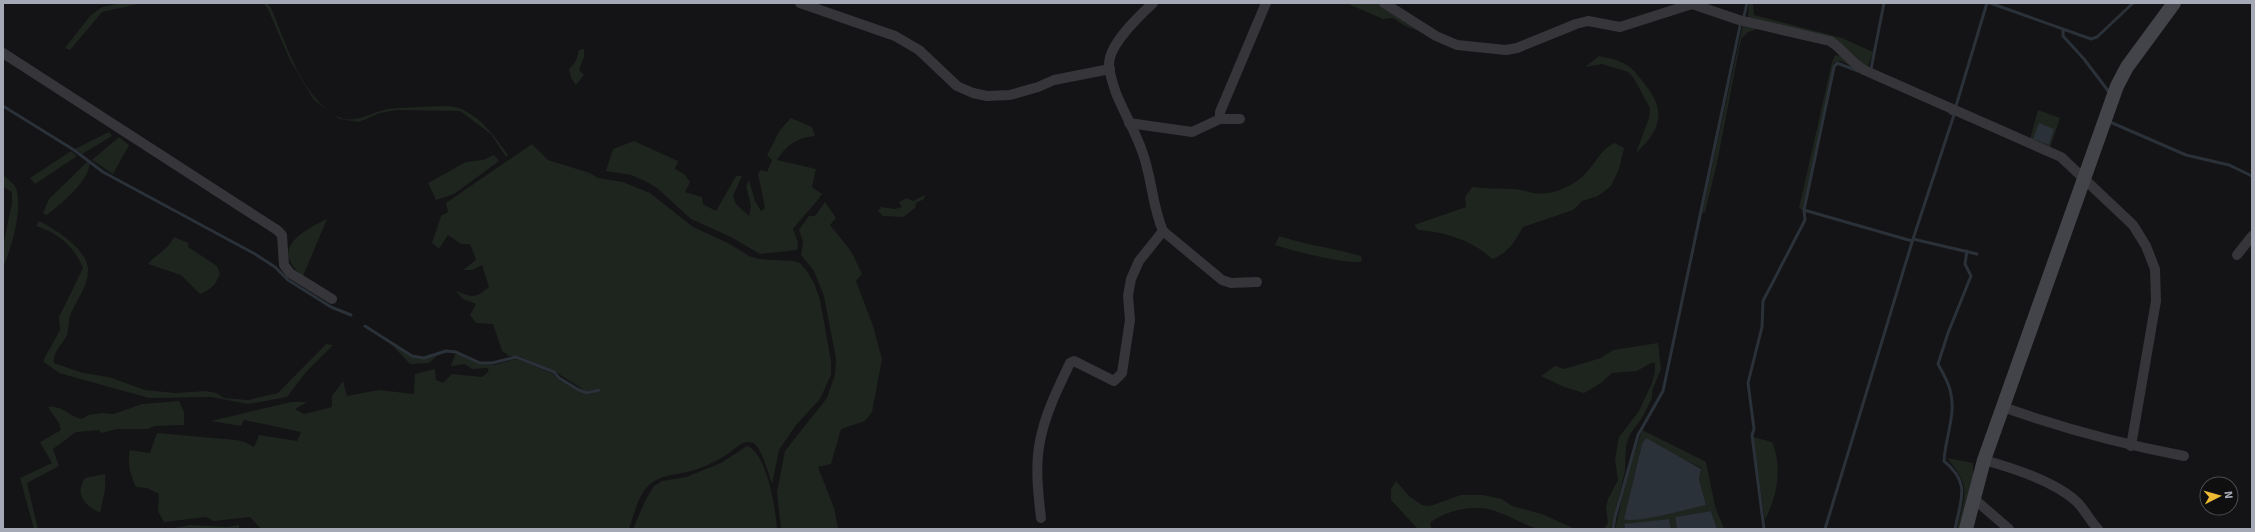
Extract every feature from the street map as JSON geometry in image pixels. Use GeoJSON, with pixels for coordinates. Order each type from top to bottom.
{"type":"FeatureCollection","features":[{"type":"Feature","properties":{"kind":"street"},"geometry":{"type":"LineString","coordinates":[[800,3],[895,36],[919,50],[957,86],[973,93],[987,96],[1010,95],[1038,87],[1054,80],[1110,69]]}},
{"type":"Feature","properties":{"kind":"street"},"geometry":{"type":"LineString","coordinates":[[1153,3],[1115,46],[1109,63],[1113,85],[1142,151],[1153,189],[1158,221],[1162,231],[1222,280],[1232,283],[1257,282]]}},
{"type":"Feature","properties":{"kind":"street"},"geometry":{"type":"LineString","coordinates":[[1220,119],[1220,112],[1266,3]]}},
{"type":"Feature","properties":{"kind":"street"},"geometry":{"type":"LineString","coordinates":[[1384,3],[1436,36],[1457,45],[1506,50],[1517,48],[1576,24],[1588,21],[1620,27],[1692,4],[1739,20],[1830,41],[1837,45],[1855,65],[1864,70],[2044,148],[2061,157],[2133,225],[2146,246],[2155,269],[2156,301],[2131,446]]}},
{"type":"Feature","properties":{"kind":"street"},"geometry":{"type":"LineString","coordinates":[[1966,529],[1984,460],[2002,407],[2117,86],[2127,67],[2174,3]]}},
{"type":"Feature","properties":{"kind":"street"},"geometry":{"type":"LineString","coordinates":[[3,53],[277,230],[282,235],[284,265],[290,273],[332,299]]}},
{"type":"Feature","properties":{"kind":"street"},"geometry":{"type":"LineString","coordinates":[[1129,123],[1192,132],[1220,119],[1240,119]]}},
{"type":"Feature","properties":{"kind":"street"},"geometry":{"type":"LineString","coordinates":[[1041,518],[1038,493],[1040,440],[1055,395],[1070,364],[1074,361],[1114,380],[1122,373],[1130,320],[1128,296],[1131,279],[1139,261],[1162,231]]}},
{"type":"Feature","properties":{"kind":"street"},"geometry":{"type":"LineString","coordinates":[[2237,255],[2252,236]]}},
{"type":"Feature","properties":{"kind":"street"},"geometry":{"type":"LineString","coordinates":[[2002,407],[2055,426],[2131,446],[2184,456]]}},
{"type":"Feature","properties":{"kind":"street"},"geometry":{"type":"LineString","coordinates":[[1984,460],[2006,466],[2063,492],[2083,508],[2089,520],[2098,529]]}},
{"type":"Feature","properties":{"kind":"street"},"geometry":{"type":"LineString","coordinates":[[1973,498],[1995,514],[2009,529]]}},
{"type":"Feature","properties":{"kind":"shaded area"},"geometry":{"type":"Polygon","coordinates":[[[122,3],[143,3],[102,12],[70,50],[65,48],[90,16],[102,7],[122,3]]]}},
{"type":"Feature","properties":{"kind":"shaded area"},"geometry":{"type":"Polygon","coordinates":[[[263,3],[267,3],[271,8],[287,47],[306,86],[330,112],[314,100],[290,60],[268,9],[263,3]]]}},
{"type":"Feature","properties":{"kind":"shaded area"},"geometry":{"type":"Polygon","coordinates":[[[1346,3],[1380,3],[1427,34],[1405,26],[1393,18],[1383,19],[1346,3]]]}},
{"type":"Feature","properties":{"kind":"shaded area"},"geometry":{"type":"Polygon","coordinates":[[[1749,3],[1753,3],[1754,15],[1842,38],[1873,52],[1868,67],[1858,63],[1843,49],[1750,19],[1748,16],[1749,3]]]}},
{"type":"Feature","properties":{"kind":"shaded area"},"geometry":{"type":"Polygon","coordinates":[[[1743,24],[1763,27],[1748,32],[1741,39],[1717,163],[1705,212],[1702,213],[1743,24]]]}},
{"type":"Feature","properties":{"kind":"shaded area"},"geometry":{"type":"Polygon","coordinates":[[[584,49],[584,57],[579,70],[584,75],[576,85],[571,78],[569,69],[576,61],[579,50],[584,49]]]}},
{"type":"Feature","properties":{"kind":"shaded area"},"geometry":{"type":"Polygon","coordinates":[[[1839,54],[1857,69],[1841,61],[1834,62],[1803,210],[1799,208],[1832,62],[1835,55],[1838,56],[1839,54]]]}},
{"type":"Feature","properties":{"kind":"shaded area"},"geometry":{"type":"Polygon","coordinates":[[[1599,56],[1617,60],[1629,66],[1651,92],[1656,102],[1658,119],[1656,127],[1645,144],[1636,153],[1649,118],[1650,108],[1633,77],[1628,72],[1602,64],[1585,67],[1599,56]]]}},
{"type":"Feature","properties":{"kind":"shaded area"},"geometry":{"type":"Polygon","coordinates":[[[440,106],[456,107],[475,117],[493,135],[508,155],[506,157],[491,134],[460,111],[396,110],[380,113],[359,122],[339,119],[331,113],[338,117],[351,120],[394,108],[440,106]]]}},
{"type":"Feature","properties":{"kind":"shaded area"},"geometry":{"type":"Polygon","coordinates":[[[2038,110],[2060,118],[2050,148],[2030,139],[2038,110]]]}},
{"type":"Feature","properties":{"kind":"shaded area"},"geometry":{"type":"Polygon","coordinates":[[[791,118],[812,127],[815,136],[803,138],[793,143],[777,160],[816,169],[812,187],[822,194],[793,229],[798,242],[797,250],[760,254],[731,237],[691,219],[657,188],[647,182],[631,175],[606,171],[613,149],[634,141],[678,161],[675,169],[684,174],[690,182],[685,192],[702,197],[703,204],[716,211],[736,176],[742,176],[733,196],[736,204],[749,216],[751,206],[746,186],[749,180],[755,201],[761,211],[765,208],[758,174],[761,170],[767,172],[772,160],[767,155],[780,130],[791,118]]]}},
{"type":"Feature","properties":{"kind":"shaded area"},"geometry":{"type":"Polygon","coordinates":[[[2039,123],[2054,129],[2049,145],[2033,139],[2039,123]]]}},
{"type":"Feature","properties":{"kind":"shaded area"},"geometry":{"type":"Polygon","coordinates":[[[109,132],[112,136],[82,154],[75,149],[109,132]]]}},
{"type":"Feature","properties":{"kind":"shaded area"},"geometry":{"type":"Polygon","coordinates":[[[119,137],[129,145],[113,174],[92,160],[119,137]]]}},
{"type":"Feature","properties":{"kind":"shaded area"},"geometry":{"type":"Polygon","coordinates":[[[1615,143],[1624,148],[1619,169],[1611,186],[1598,196],[1582,201],[1573,210],[1523,227],[1507,250],[1498,257],[1492,259],[1476,247],[1458,238],[1418,230],[1414,225],[1466,207],[1465,197],[1472,187],[1517,189],[1540,194],[1560,190],[1579,179],[1588,171],[1605,149],[1615,143]]]}},
{"type":"Feature","properties":{"kind":"shaded area"},"geometry":{"type":"Polygon","coordinates":[[[532,144],[548,160],[590,173],[598,178],[623,182],[650,193],[693,227],[728,243],[749,256],[759,259],[793,261],[800,263],[806,270],[814,283],[820,300],[831,361],[831,375],[820,399],[796,425],[779,450],[772,484],[759,449],[753,443],[746,442],[725,456],[709,464],[692,471],[662,477],[653,482],[642,494],[629,529],[261,529],[250,517],[214,521],[206,517],[164,522],[158,511],[159,494],[147,488],[136,487],[129,464],[130,450],[150,453],[157,433],[236,440],[245,442],[254,447],[259,435],[297,441],[301,432],[244,420],[241,426],[211,421],[291,402],[307,402],[295,409],[304,414],[332,407],[332,396],[343,381],[347,396],[379,390],[414,394],[415,374],[435,369],[436,380],[443,383],[452,374],[482,377],[489,371],[487,368],[472,369],[465,364],[451,366],[456,352],[480,364],[494,365],[515,359],[553,374],[559,380],[588,395],[601,390],[600,388],[587,392],[554,371],[519,356],[509,356],[502,351],[493,324],[476,323],[470,315],[476,304],[463,299],[456,291],[473,296],[480,294],[489,287],[482,265],[473,270],[463,270],[476,260],[470,244],[461,244],[448,235],[439,249],[432,243],[441,216],[448,212],[446,203],[532,144]]]}},
{"type":"Feature","properties":{"kind":"shaded area"},"geometry":{"type":"Polygon","coordinates":[[[71,151],[77,156],[35,184],[30,178],[71,151]]]}},
{"type":"Feature","properties":{"kind":"shaded area"},"geometry":{"type":"Polygon","coordinates":[[[494,155],[499,161],[454,194],[436,200],[428,183],[466,162],[483,160],[494,155]]]}},
{"type":"Feature","properties":{"kind":"shaded area"},"geometry":{"type":"Polygon","coordinates":[[[87,162],[90,164],[88,171],[79,186],[47,215],[43,213],[49,199],[87,162]]]}},
{"type":"Feature","properties":{"kind":"shaded area"},"geometry":{"type":"Polygon","coordinates":[[[3,175],[16,188],[18,206],[16,228],[3,267],[3,246],[12,203],[12,192],[3,187],[3,175]]]}},
{"type":"Feature","properties":{"kind":"shaded area"},"geometry":{"type":"Polygon","coordinates":[[[925,195],[924,199],[916,203],[915,208],[903,217],[883,216],[878,211],[881,207],[895,209],[902,207],[899,202],[907,198],[913,201],[925,195]]]}},
{"type":"Feature","properties":{"kind":"shaded area"},"geometry":{"type":"Polygon","coordinates":[[[825,202],[836,218],[830,225],[851,251],[862,274],[856,281],[873,326],[882,359],[872,412],[865,421],[841,429],[831,464],[818,467],[834,508],[838,528],[781,529],[777,492],[785,451],[827,398],[835,374],[836,359],[824,296],[814,271],[801,255],[803,242],[799,230],[809,216],[815,216],[825,202]]]}},
{"type":"Feature","properties":{"kind":"shaded area"},"geometry":{"type":"Polygon","coordinates":[[[327,219],[303,276],[293,266],[289,257],[289,249],[299,235],[327,219]]]}},
{"type":"Feature","properties":{"kind":"shaded area"},"geometry":{"type":"Polygon","coordinates":[[[39,221],[54,229],[77,248],[87,263],[88,271],[86,282],[69,319],[67,335],[54,356],[54,363],[83,373],[109,377],[145,390],[175,393],[206,391],[216,393],[224,398],[248,400],[278,393],[326,344],[333,345],[306,372],[287,397],[248,404],[211,397],[149,398],[59,373],[44,362],[44,359],[60,330],[59,317],[83,268],[75,253],[64,241],[51,232],[36,226],[39,221]]]}},
{"type":"Feature","properties":{"kind":"shaded area"},"geometry":{"type":"Polygon","coordinates":[[[1279,236],[1361,256],[1362,261],[1355,262],[1333,259],[1306,254],[1275,245],[1279,236]]]}},
{"type":"Feature","properties":{"kind":"shaded area"},"geometry":{"type":"Polygon","coordinates":[[[174,237],[188,243],[188,247],[217,266],[220,274],[215,284],[207,291],[200,294],[181,275],[148,264],[168,246],[174,237]]]}},
{"type":"Feature","properties":{"kind":"shaded area"},"geometry":{"type":"Polygon","coordinates":[[[1658,343],[1661,369],[1652,391],[1652,398],[1642,418],[1630,434],[1626,445],[1625,471],[1611,529],[1604,529],[1608,523],[1606,507],[1608,499],[1618,480],[1615,459],[1619,437],[1639,411],[1652,383],[1655,363],[1651,363],[1637,371],[1612,373],[1601,383],[1584,393],[1564,387],[1541,376],[1555,366],[1564,369],[1601,358],[1613,350],[1658,343]]]}},
{"type":"Feature","properties":{"kind":"shaded area"},"geometry":{"type":"Polygon","coordinates":[[[391,344],[413,357],[424,358],[438,355],[429,363],[410,364],[391,344]]]}},
{"type":"Feature","properties":{"kind":"shaded area"},"geometry":{"type":"Polygon","coordinates":[[[179,401],[184,412],[184,425],[154,426],[148,429],[117,429],[101,433],[99,430],[76,432],[53,449],[59,466],[27,483],[38,529],[34,529],[20,478],[52,463],[40,442],[61,430],[59,423],[48,407],[62,409],[77,418],[82,419],[88,415],[102,413],[114,414],[142,404],[179,401]]]}},
{"type":"Feature","properties":{"kind":"shaded area"},"geometry":{"type":"Polygon","coordinates":[[[1642,430],[1706,462],[1715,506],[1724,529],[1717,529],[1711,511],[1675,517],[1677,529],[1671,529],[1669,519],[1624,525],[1625,529],[1615,529],[1627,476],[1642,430]],[[1642,444],[1630,494],[1706,505],[1699,479],[1701,468],[1671,453],[1642,444]]]}},
{"type":"Feature","properties":{"kind":"shaded area"},"geometry":{"type":"Polygon","coordinates":[[[1753,437],[1772,442],[1777,461],[1777,481],[1773,501],[1765,520],[1753,437]]]}},
{"type":"Feature","properties":{"kind":"shaded area"},"geometry":{"type":"Polygon","coordinates":[[[1646,438],[1701,469],[1699,479],[1706,505],[1651,518],[1630,520],[1624,519],[1642,444],[1646,438]]]}},
{"type":"Feature","properties":{"kind":"shaded area"},"geometry":{"type":"Polygon","coordinates":[[[747,446],[754,451],[760,459],[765,470],[775,509],[777,529],[633,529],[645,501],[654,486],[662,481],[686,477],[721,463],[747,446]]]}},
{"type":"Feature","properties":{"kind":"shaded area"},"geometry":{"type":"Polygon","coordinates":[[[1947,458],[1973,463],[1973,476],[1960,529],[1957,529],[1964,499],[1963,484],[1960,476],[1947,458]]]}},
{"type":"Feature","properties":{"kind":"shaded area"},"geometry":{"type":"Polygon","coordinates":[[[105,474],[105,489],[100,513],[86,503],[81,494],[81,490],[85,478],[105,474]]]}},
{"type":"Feature","properties":{"kind":"shaded area"},"geometry":{"type":"Polygon","coordinates":[[[1396,481],[1409,496],[1422,505],[1430,506],[1461,495],[1483,495],[1502,499],[1512,506],[1542,514],[1575,529],[1542,530],[1495,511],[1470,508],[1452,512],[1436,518],[1430,523],[1432,529],[1418,529],[1391,500],[1391,489],[1396,481]]]}},
{"type":"Feature","properties":{"kind":"shaded area"},"geometry":{"type":"Polygon","coordinates":[[[1711,511],[1717,529],[1677,529],[1675,517],[1711,511]]]}},
{"type":"Feature","properties":{"kind":"shaded area"},"geometry":{"type":"Polygon","coordinates":[[[1669,519],[1671,529],[1625,529],[1624,524],[1669,519]]]}},
{"type":"Feature","properties":{"kind":"shaded area"},"geometry":{"type":"Polygon","coordinates":[[[190,525],[227,527],[239,525],[239,529],[168,529],[190,525]]]}},
{"type":"Feature","properties":{"kind":"waterway"},"geometry":{"type":"LineString","coordinates":[[1744,16],[1747,3]]}},
{"type":"Feature","properties":{"kind":"waterway"},"geometry":{"type":"LineString","coordinates":[[1871,69],[1884,3]]}},
{"type":"Feature","properties":{"kind":"waterway"},"geometry":{"type":"LineString","coordinates":[[1956,106],[1987,3]]}},
{"type":"Feature","properties":{"kind":"waterway"},"geometry":{"type":"LineString","coordinates":[[1990,3],[2091,39],[2097,37],[2133,3]]}},
{"type":"Feature","properties":{"kind":"waterway"},"geometry":{"type":"LineString","coordinates":[[1613,529],[1638,435],[1663,391],[1740,26]]}},
{"type":"Feature","properties":{"kind":"waterway"},"geometry":{"type":"LineString","coordinates":[[2063,31],[2063,36],[2084,59],[2109,92]]}},
{"type":"Feature","properties":{"kind":"waterway"},"geometry":{"type":"LineString","coordinates":[[1764,529],[1752,435],[1754,429],[1748,383],[1762,327],[1763,301],[1805,220],[1804,210],[1834,67],[1837,63],[1858,71]]}},
{"type":"Feature","properties":{"kind":"waterway"},"geometry":{"type":"LineString","coordinates":[[3,106],[74,150],[103,172],[255,254],[275,267],[288,280],[331,307],[351,315]]}},
{"type":"Feature","properties":{"kind":"waterway"},"geometry":{"type":"LineString","coordinates":[[1825,529],[1913,239],[1954,115],[1950,113]]}},
{"type":"Feature","properties":{"kind":"waterway"},"geometry":{"type":"LineString","coordinates":[[2110,122],[2186,155],[2229,165],[2252,176]]}},
{"type":"Feature","properties":{"kind":"waterway"},"geometry":{"type":"LineString","coordinates":[[1804,210],[1912,241]]}},
{"type":"Feature","properties":{"kind":"waterway"},"geometry":{"type":"LineString","coordinates":[[1913,239],[1977,254]]}},
{"type":"Feature","properties":{"kind":"waterway"},"geometry":{"type":"LineString","coordinates":[[1955,529],[1962,492],[1958,477],[1944,461],[1951,417],[1952,399],[1948,383],[1938,364],[1948,333],[1971,276],[1965,264],[1967,251]]}},
{"type":"Feature","properties":{"kind":"waterway"},"geometry":{"type":"LineString","coordinates":[[365,326],[412,356],[424,358],[446,351],[456,352],[480,363],[492,363],[516,357],[554,372],[559,378],[579,390],[587,393],[599,390]]}}]}
